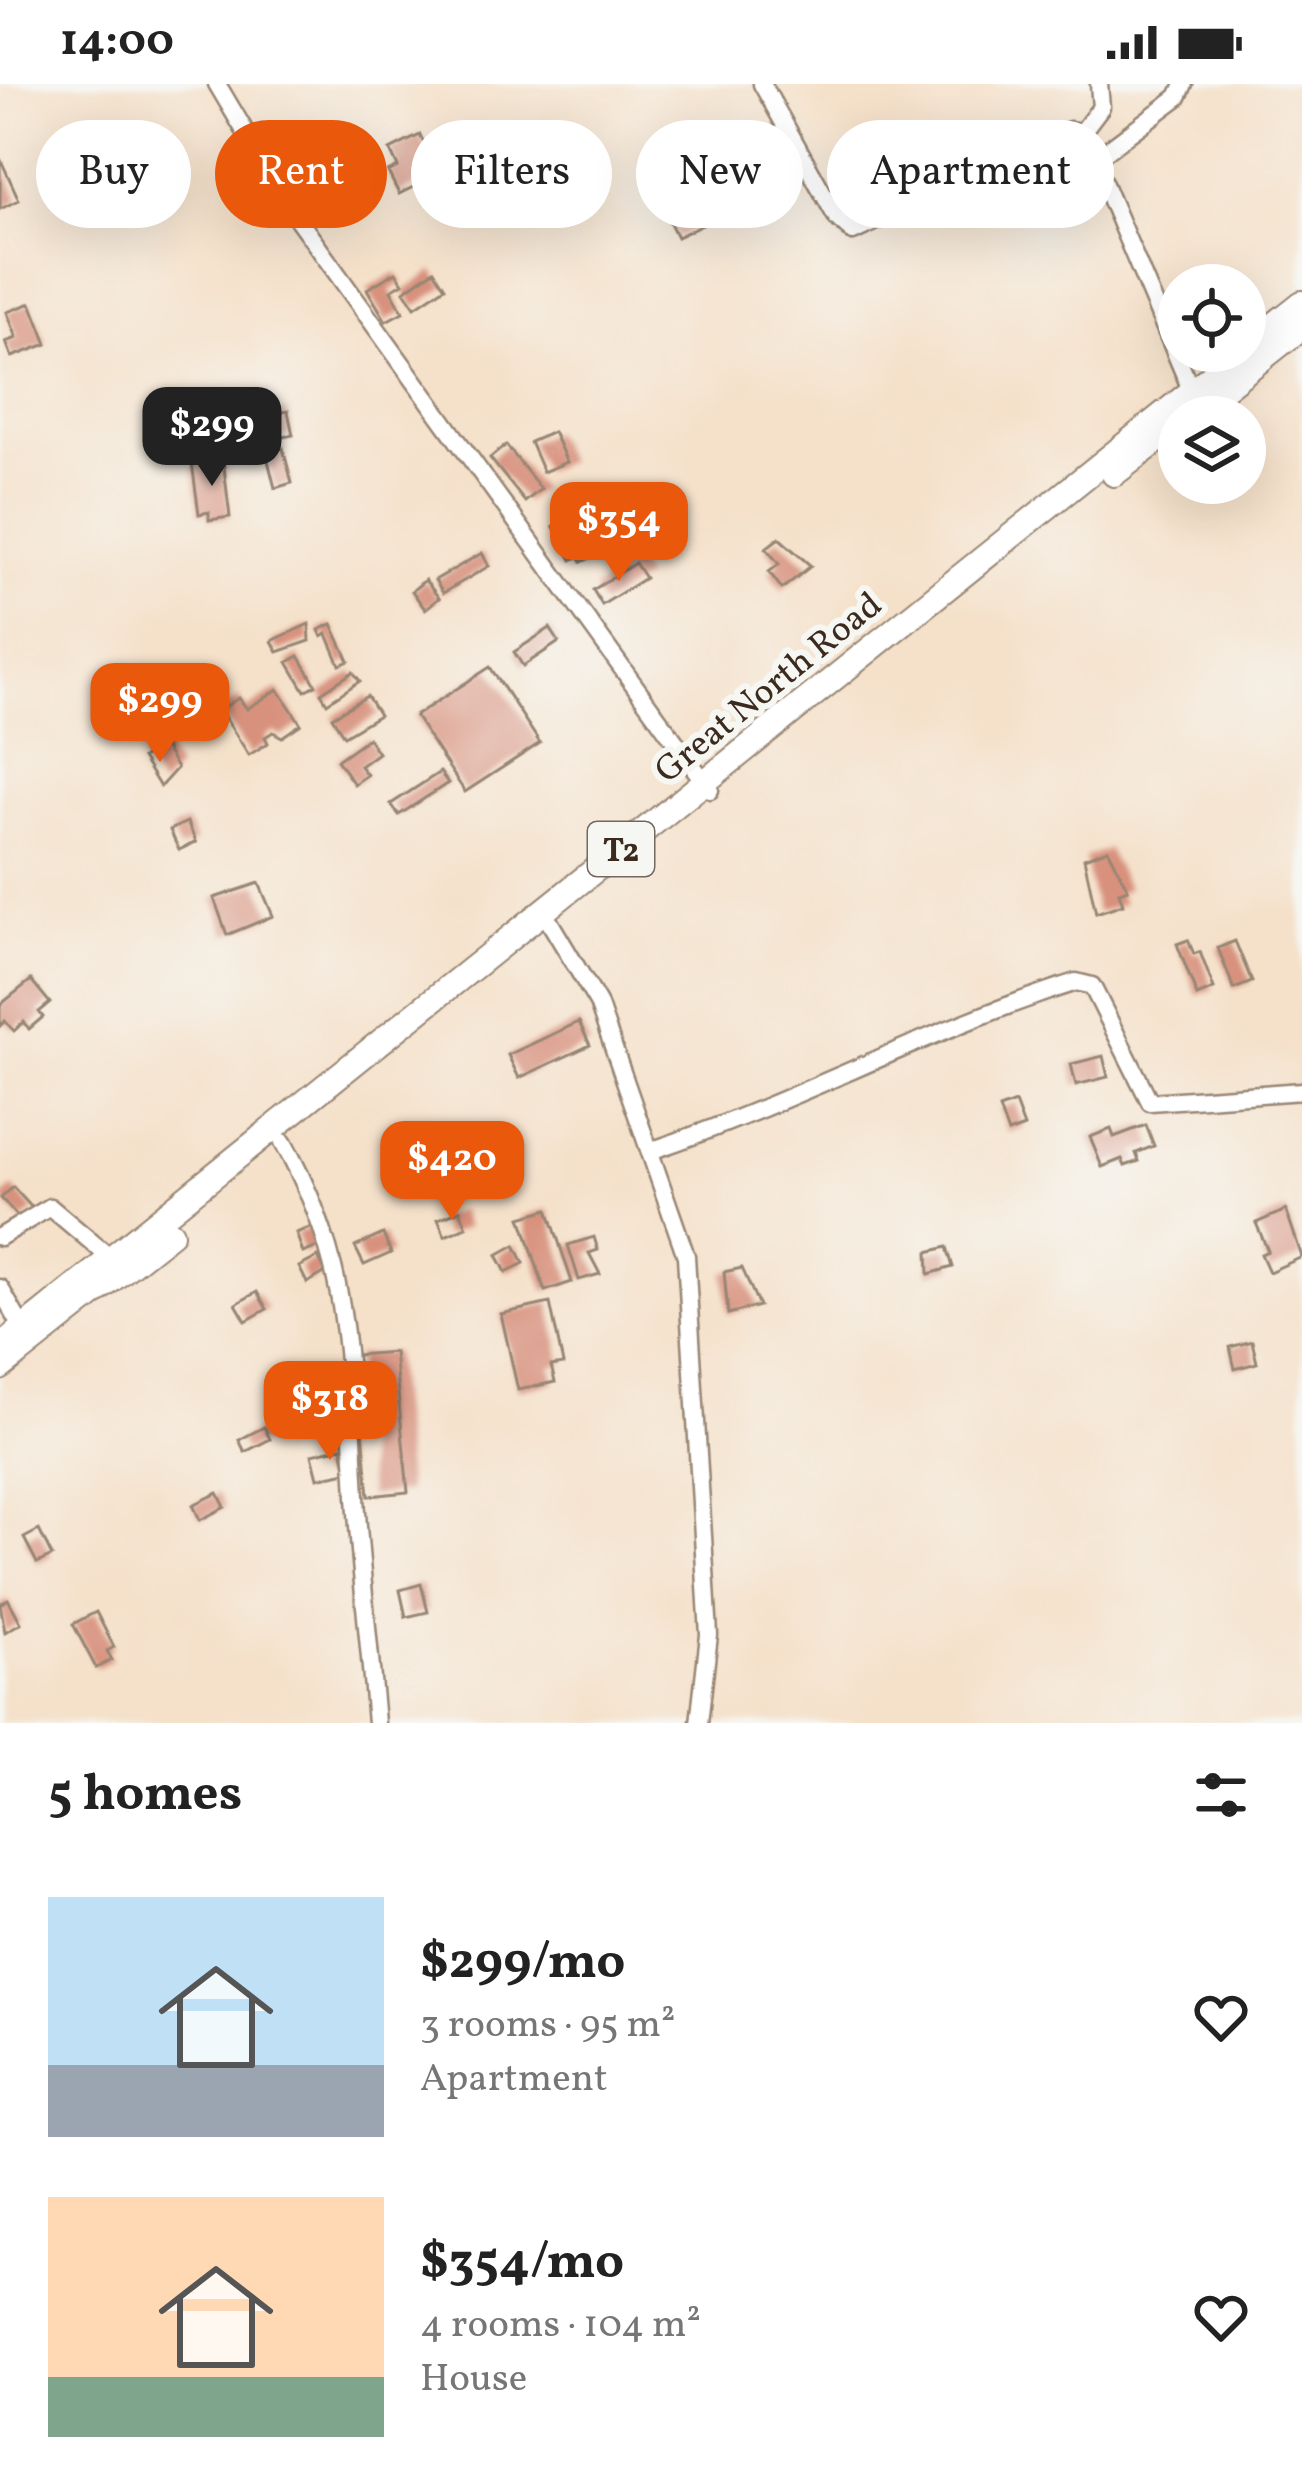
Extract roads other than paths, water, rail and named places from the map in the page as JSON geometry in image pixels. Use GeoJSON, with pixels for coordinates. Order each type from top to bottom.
{"type":"FeatureCollection","features":[{"type":"Feature","properties":{"kind":"highway","name":"Great North Road"},"geometry":{"type":"LineString","coordinates":[[1266,331],[1302,302]]}},
{"type":"Feature","properties":{"kind":"highway","name":"Great North Road"},"geometry":{"type":"LineString","coordinates":[[1207,396],[1302,327]]}},
{"type":"Feature","properties":{"kind":"highway","name":"Great North Road"},"geometry":{"type":"LineString","coordinates":[[1202,396],[1223,372]]}},
{"type":"Feature","properties":{"kind":"highway","name":"Great North Road"},"geometry":{"type":"LineString","coordinates":[[1,1359],[707,786],[1158,433]]}},
{"type":"Feature","properties":{"kind":"highway","name":"Great North Road"},"geometry":{"type":"LineString","coordinates":[[707,786],[1158,440]]}},
{"type":"Feature","properties":{"kind":"highway","name":"Great North Road"},"geometry":{"type":"LineString","coordinates":[[118,1264],[283,1142],[546,918]]}},
{"type":"Feature","properties":{"kind":"street"},"geometry":{"type":"LineString","coordinates":[[217,84],[294,214],[707,786]]}},
{"type":"Feature","properties":{"kind":"street"},"geometry":{"type":"LineString","coordinates":[[762,84],[827,200]]}},
{"type":"Feature","properties":{"kind":"street"},"geometry":{"type":"LineString","coordinates":[[1091,120],[1101,106],[1099,84]]}},
{"type":"Feature","properties":{"kind":"street"},"geometry":{"type":"LineString","coordinates":[[1114,145],[1178,98],[1184,84]]}},
{"type":"Feature","properties":{"kind":"street"},"geometry":{"type":"LineString","coordinates":[[1114,217],[1189,396]]}},
{"type":"Feature","properties":{"kind":"street"},"geometry":{"type":"LineString","coordinates":[[546,918],[572,952],[598,1003],[653,1150],[690,1284],[709,1635],[699,1723]]}},
{"type":"Feature","properties":{"kind":"street"},"geometry":{"type":"LineString","coordinates":[[653,1150],[818,1087],[946,1027],[1076,982],[1092,986],[1150,1102],[1302,1091]]}},
{"type":"Feature","properties":{"kind":"street"},"geometry":{"type":"LineString","coordinates":[[283,1142],[311,1192],[348,1324],[357,1514],[376,1723]]}},
{"type":"Feature","properties":{"kind":"street"},"geometry":{"type":"LineString","coordinates":[[0,1237],[50,1207],[118,1264]]}},
{"type":"Feature","properties":{"kind":"street"},"geometry":{"type":"LineString","coordinates":[[0,1288],[27,1337]]}}]}
